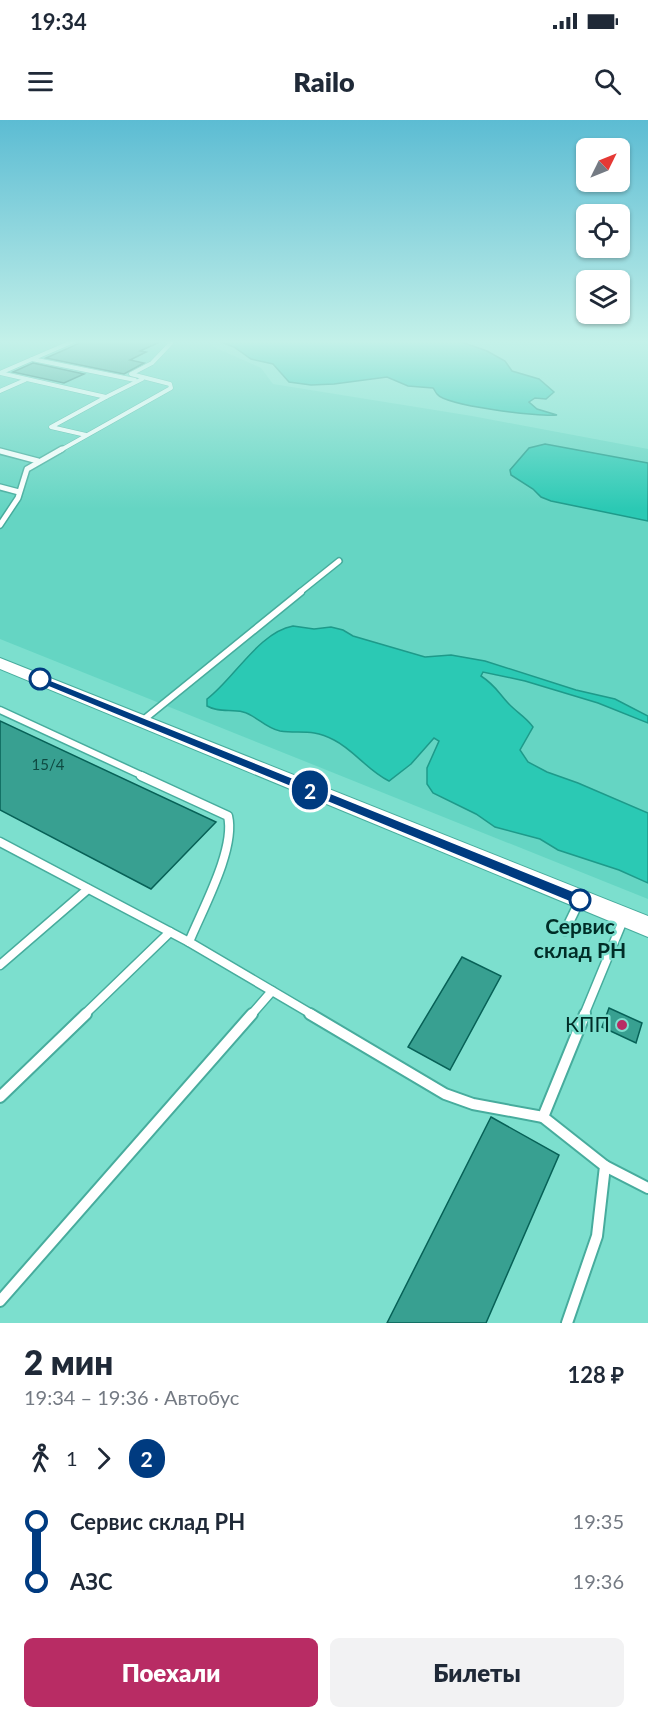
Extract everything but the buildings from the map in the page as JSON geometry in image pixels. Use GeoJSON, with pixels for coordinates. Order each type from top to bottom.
{"type":"FeatureCollection","features":[{"type":"Feature","properties":{"kind":"street"},"geometry":{"type":"LineString","coordinates":[[0,663],[648,927]]}},
{"type":"Feature","properties":{"kind":"lane"},"geometry":{"type":"LineString","coordinates":[[102,396],[106,397]]}},
{"type":"Feature","properties":{"kind":"lane"},"geometry":{"type":"LineString","coordinates":[[0,525],[9,515],[27,469],[154,396]]}},
{"type":"Feature","properties":{"kind":"lane"},"geometry":{"type":"LineString","coordinates":[[86,435],[51,427],[106,397]]}},
{"type":"Feature","properties":{"kind":"lane"},"geometry":{"type":"LineString","coordinates":[[0,451],[38,461]]}},
{"type":"Feature","properties":{"kind":"lane"},"geometry":{"type":"LineString","coordinates":[[0,487],[19,492]]}},
{"type":"Feature","properties":{"kind":"lane"},"geometry":{"type":"LineString","coordinates":[[142,721],[339,561]]}},
{"type":"Feature","properties":{"kind":"lane"},"geometry":{"type":"LineString","coordinates":[[0,710],[228,816],[231,828],[226,853],[189,942]]}},
{"type":"Feature","properties":{"kind":"lane"},"geometry":{"type":"LineString","coordinates":[[0,842],[189,942],[446,1094],[473,1104],[543,1117],[605,1166],[648,1188]]}},
{"type":"Feature","properties":{"kind":"lane"},"geometry":{"type":"LineString","coordinates":[[0,965],[88,889]]}},
{"type":"Feature","properties":{"kind":"lane"},"geometry":{"type":"LineString","coordinates":[[565,931],[580,900]]}},
{"type":"Feature","properties":{"kind":"lane"},"geometry":{"type":"LineString","coordinates":[[543,1117],[624,918]]}},
{"type":"Feature","properties":{"kind":"lane"},"geometry":{"type":"LineString","coordinates":[[0,1097],[170,932]]}},
{"type":"Feature","properties":{"kind":"lane"},"geometry":{"type":"LineString","coordinates":[[0,1301],[272,991]]}},
{"type":"Feature","properties":{"kind":"lane"},"geometry":{"type":"LineString","coordinates":[[567,1323],[597,1236],[605,1166]]}},
{"type":"Feature","properties":{"kind":"shaded area"},"geometry":{"type":"Polygon","coordinates":[[[0,396],[348,396],[472,416],[648,449],[648,899],[0,639],[0,396]]]}},
{"type":"Feature","properties":{"kind":"shaded area"},"geometry":{"type":"Polygon","coordinates":[[[441,396],[549,396],[546,399],[535,398],[529,402],[537,409],[557,415],[474,406],[441,396]]]}},
{"type":"Feature","properties":{"kind":"shaded area"},"geometry":{"type":"Polygon","coordinates":[[[545,444],[648,463],[648,521],[551,501],[541,497],[511,475],[510,470],[529,448],[545,444]]]}},
{"type":"Feature","properties":{"kind":"shaded area"},"geometry":{"type":"Polygon","coordinates":[[[293,626],[314,629],[331,627],[353,636],[425,657],[451,655],[485,661],[576,690],[615,699],[648,716],[648,723],[598,703],[525,681],[483,672],[481,676],[533,727],[520,750],[528,762],[648,813],[648,883],[619,870],[558,850],[540,839],[495,827],[476,814],[433,793],[427,784],[427,768],[439,741],[434,738],[411,764],[389,781],[374,772],[341,744],[326,736],[280,731],[248,714],[207,706],[207,699],[258,647],[269,637],[293,626]]]}},
{"type":"Feature","properties":{"kind":"bus line","name":"2"},"geometry":{"type":"LineString","coordinates":[[40,679],[580,900]]}},
{"type":"Feature","properties":{"kind":"place","name":"Сервис склад РН"},"geometry":{"type":"Point","coordinates":[580,900]}},
{"type":"Feature","properties":{"kind":"place","name":"КПП"},"geometry":{"type":"Point","coordinates":[622,1025]}}]}
